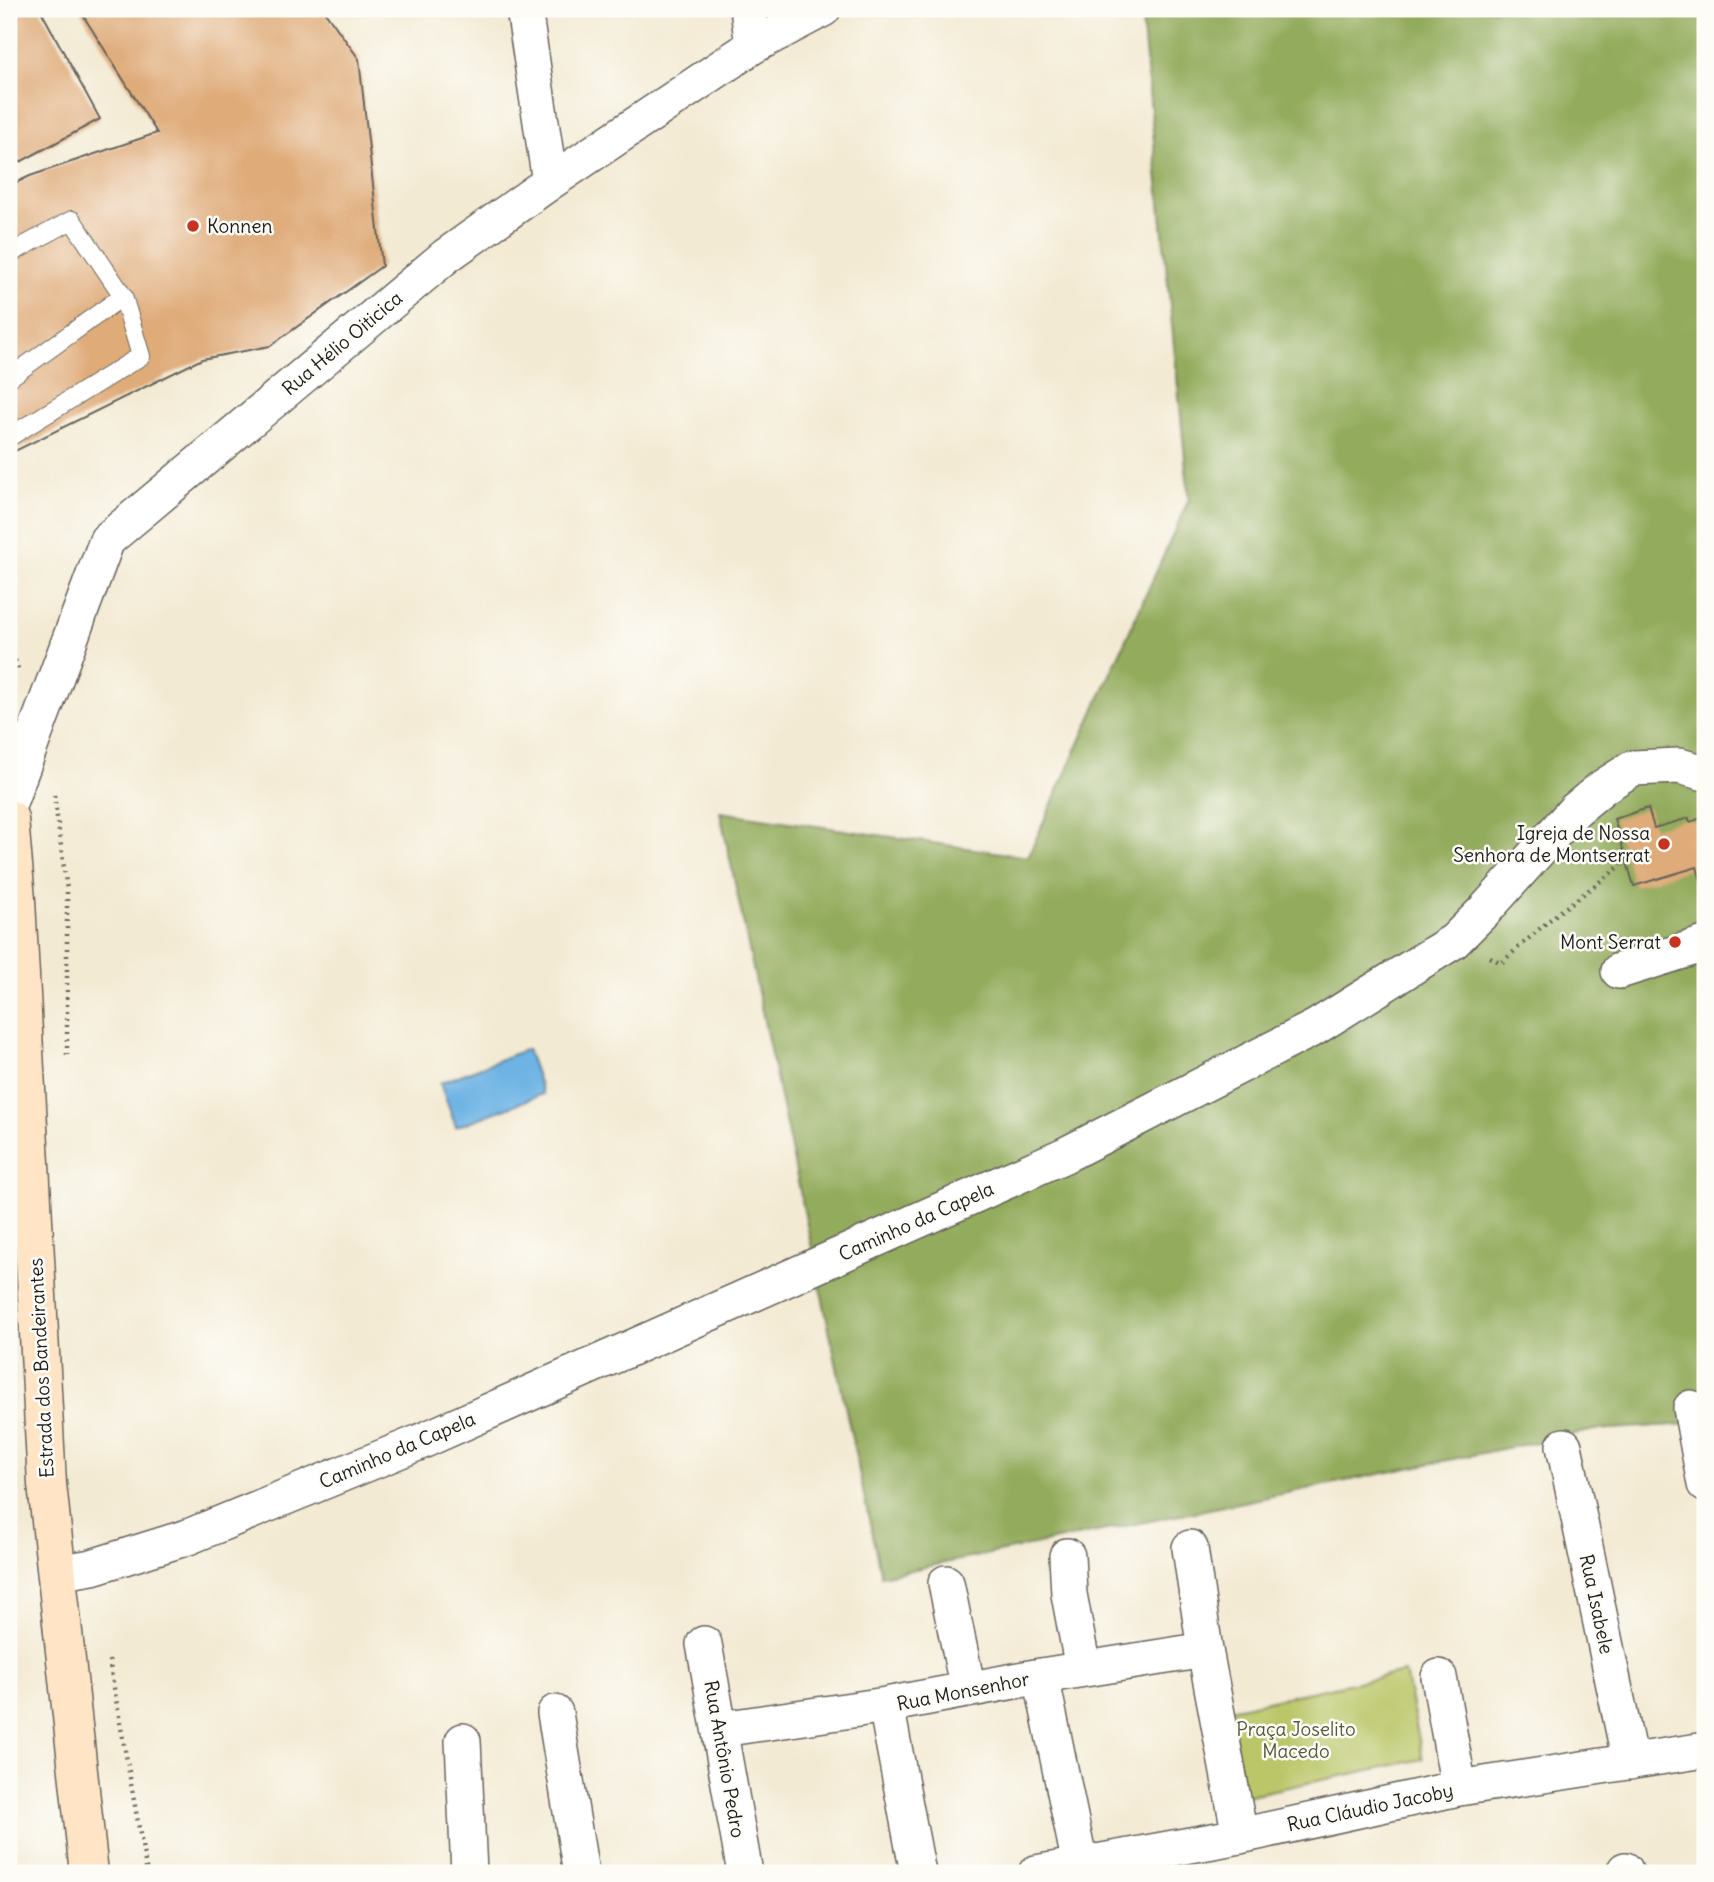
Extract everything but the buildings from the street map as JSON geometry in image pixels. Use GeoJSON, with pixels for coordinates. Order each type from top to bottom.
{"type":"FeatureCollection","features":[{"type":"Feature","properties":{"kind":"main road","name":"Estrada dos Bandeirantes"},"geometry":{"type":"LineString","coordinates":[[9,819],[47,1484],[89,1873]]}},
{"type":"Feature","properties":{"kind":"street"},"geometry":{"type":"LineString","coordinates":[[524,9],[550,182]]}},
{"type":"Feature","properties":{"kind":"street"},"geometry":{"type":"LineString","coordinates":[[748,9],[753,46]]}},
{"type":"Feature","properties":{"kind":"street","name":"Rua Hélio Oiticica"},"geometry":{"type":"LineString","coordinates":[[9,803],[107,540],[446,256],[550,182],[753,46],[823,9]]}},
{"type":"Feature","properties":{"kind":"street","name":"Caminho da Capela"},"geometry":{"type":"LineString","coordinates":[[57,1573],[92,1567],[188,1537],[420,1442],[1065,1155],[1316,1027],[1454,941],[1575,810],[1603,787],[1633,768],[1679,766],[1705,773]]}},
{"type":"Feature","properties":{"kind":"street"},"geometry":{"type":"LineString","coordinates":[[1619,971],[1705,944]]}},
{"type":"Feature","properties":{"kind":"street"},"geometry":{"type":"LineString","coordinates":[[1691,1408],[1705,1484]]}},
{"type":"Feature","properties":{"kind":"street","name":"Rua Isabele"},"geometry":{"type":"LineString","coordinates":[[1564,1446],[1630,1762]]}},
{"type":"Feature","properties":{"kind":"street"},"geometry":{"type":"LineString","coordinates":[[1190,1548],[1205,1650],[1240,1836]]}},
{"type":"Feature","properties":{"kind":"street"},"geometry":{"type":"LineString","coordinates":[[1068,1556],[1069,1594],[1083,1669]]}},
{"type":"Feature","properties":{"kind":"street"},"geometry":{"type":"LineString","coordinates":[[946,1583],[968,1690]]}},
{"type":"Feature","properties":{"kind":"street","name":"Rua Antônio Pedro"},"geometry":{"type":"LineString","coordinates":[[704,1644],[746,1873]]}},
{"type":"Feature","properties":{"kind":"street","name":"Rua Monsenhor"},"geometry":{"type":"LineString","coordinates":[[721,1729],[886,1705],[1041,1676],[1205,1650]]}},
{"type":"Feature","properties":{"kind":"street"},"geometry":{"type":"LineString","coordinates":[[1041,1676],[1080,1866]]}},
{"type":"Feature","properties":{"kind":"street"},"geometry":{"type":"LineString","coordinates":[[1439,1677],[1459,1788]]}},
{"type":"Feature","properties":{"kind":"street"},"geometry":{"type":"LineString","coordinates":[[886,1705],[918,1873]]}},
{"type":"Feature","properties":{"kind":"street"},"geometry":{"type":"LineString","coordinates":[[555,1713],[581,1873]]}},
{"type":"Feature","properties":{"kind":"street"},"geometry":{"type":"LineString","coordinates":[[463,1741],[469,1873]]}},
{"type":"Feature","properties":{"kind":"street","name":"Rua Cláudio Jacoby"},"geometry":{"type":"LineString","coordinates":[[1036,1873],[1240,1836],[1459,1788],[1705,1750]]}},
{"type":"Feature","properties":{"kind":"lane"},"geometry":{"type":"LineString","coordinates":[[9,254],[72,220],[123,296],[141,356],[9,437]]}},
{"type":"Feature","properties":{"kind":"lane"},"geometry":{"type":"LineString","coordinates":[[9,378],[123,296]]}},
{"type":"Feature","properties":{"kind":"path"},"geometry":{"type":"LineString","coordinates":[[9,640],[36,726]]}},
{"type":"Feature","properties":{"kind":"path"},"geometry":{"type":"LineString","coordinates":[[53,790],[67,890],[67,1065]]}},
{"type":"Feature","properties":{"kind":"path"},"geometry":{"type":"LineString","coordinates":[[1482,953],[1501,963],[1553,917],[1627,860]]}},
{"type":"Feature","properties":{"kind":"path"},"geometry":{"type":"LineString","coordinates":[[107,1647],[147,1873]]}},
{"type":"Feature","properties":{"kind":"green space"},"geometry":{"type":"Polygon","coordinates":[[[1141,9],[1705,9],[1705,1423],[1595,1430],[881,1576],[720,812],[1028,857],[1189,499],[1141,9]]]}},
{"type":"Feature","properties":{"kind":"green space","name":"Praça Joselito Macedo"},"geometry":{"type":"Polygon","coordinates":[[[1405,1672],[1423,1759],[1245,1796],[1229,1709],[1405,1672]]]}},
{"type":"Feature","properties":{"kind":"water"},"geometry":{"type":"Polygon","coordinates":[[[527,1049],[543,1094],[456,1127],[440,1083],[527,1049]]]}},
{"type":"Feature","properties":{"kind":"place","name":"Konnen"},"geometry":{"type":"Point","coordinates":[193,226]}},
{"type":"Feature","properties":{"kind":"place","name":"Igreja de Nossa Senhora de Montserrat"},"geometry":{"type":"Point","coordinates":[1664,844]}},
{"type":"Feature","properties":{"kind":"place","name":"Mont Serrat"},"geometry":{"type":"Point","coordinates":[1675,942]}}]}
